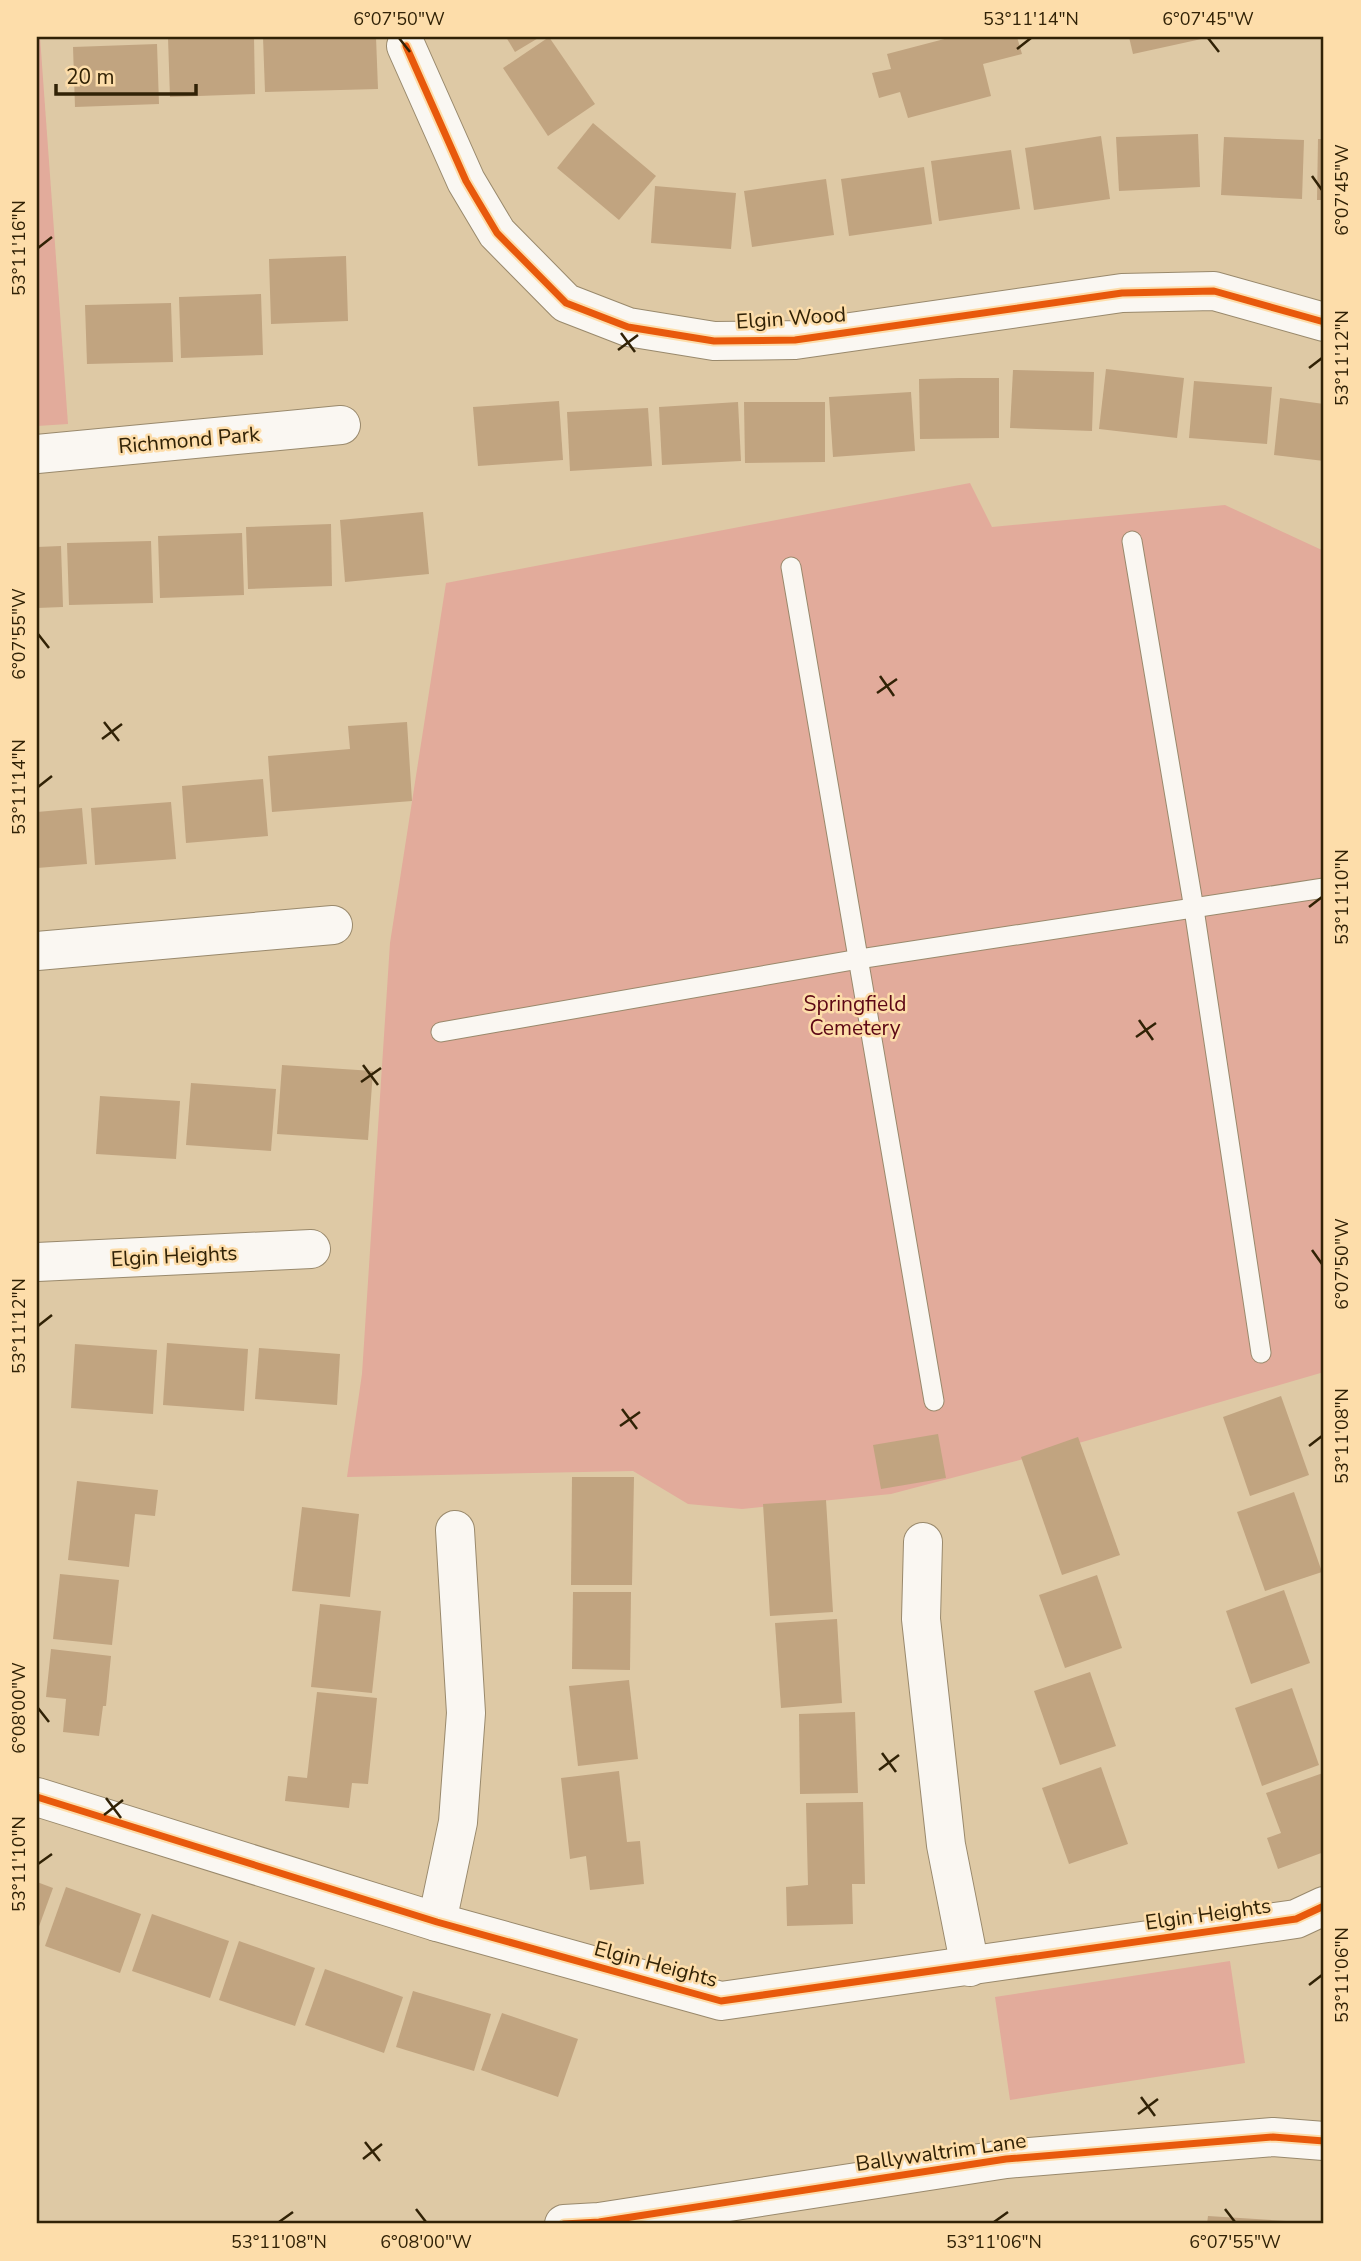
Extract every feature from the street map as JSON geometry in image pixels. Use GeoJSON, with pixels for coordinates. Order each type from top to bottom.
{"type":"FeatureCollection","features":[{"type":"Feature","properties":{"kind":"street","name":"Elgin Wood"},"geometry":{"type":"LineString","coordinates":[[406,46],[466,181],[497,233],[566,303],[628,327],[714,341],[795,340],[1122,293],[1214,291],[1324,322]]}},
{"type":"Feature","properties":{"kind":"street","name":"Richmond Park"},"geometry":{"type":"LineString","coordinates":[[37,454],[341,425]]}},
{"type":"Feature","properties":{"kind":"street"},"geometry":{"type":"LineString","coordinates":[[37,951],[333,925]]}},
{"type":"Feature","properties":{"kind":"street","name":"Elgin Heights"},"geometry":{"type":"LineString","coordinates":[[37,1262],[311,1249]]}},
{"type":"Feature","properties":{"kind":"street"},"geometry":{"type":"LineString","coordinates":[[437,1922],[458,1822],[466,1713],[455,1530]]}},
{"type":"Feature","properties":{"kind":"street"},"geometry":{"type":"LineString","coordinates":[[923,1542],[922,1632],[946,1844],[970,1967]]}},
{"type":"Feature","properties":{"kind":"street","name":"Elgin Heights"},"geometry":{"type":"LineString","coordinates":[[37,1797],[437,1922],[721,2001],[1296,1919],[1324,1906]]}},
{"type":"Feature","properties":{"kind":"street","name":"Ballywaltrim Lane"},"geometry":{"type":"LineString","coordinates":[[564,2224],[599,2221],[1006,2159],[1273,2137],[1324,2141]]}},
{"type":"Feature","properties":{"kind":"lane"},"geometry":{"type":"LineString","coordinates":[[1132,541],[1194,909],[1261,1353]]}},
{"type":"Feature","properties":{"kind":"lane"},"geometry":{"type":"LineString","coordinates":[[791,567],[934,1401]]}},
{"type":"Feature","properties":{"kind":"lane"},"geometry":{"type":"LineString","coordinates":[[441,1032],[859,959],[1324,888]]}},
{"type":"Feature","properties":{"kind":"green space"},"geometry":{"type":"Polygon","coordinates":[[[37,37],[40,37],[68,424],[37,426],[37,37]]]}},
{"type":"Feature","properties":{"kind":"green space","name":"Springfield Cemetery"},"geometry":{"type":"Polygon","coordinates":[[[970,483],[992,527],[1225,505],[1324,551],[1324,1372],[1027,1458],[891,1494],[742,1509],[688,1504],[633,1471],[347,1477],[362,1374],[390,943],[446,583],[970,483]]]}},
{"type":"Feature","properties":{"kind":"green space"},"geometry":{"type":"Polygon","coordinates":[[[1230,1961],[1245,2063],[1010,2100],[995,1997],[1230,1961]]]}},
{"type":"Feature","properties":{"kind":"building"},"geometry":{"type":"Polygon","coordinates":[[[254,37],[255,94],[170,97],[168,38],[254,37]]]}},
{"type":"Feature","properties":{"kind":"building"},"geometry":{"type":"Polygon","coordinates":[[[263,37],[376,37],[378,89],[265,92],[263,37]]]}},
{"type":"Feature","properties":{"kind":"building"},"geometry":{"type":"Polygon","coordinates":[[[506,37],[540,37],[515,52],[506,37]]]}},
{"type":"Feature","properties":{"kind":"building"},"geometry":{"type":"Polygon","coordinates":[[[549,37],[595,104],[548,136],[503,68],[549,37]]]}},
{"type":"Feature","properties":{"kind":"building"},"geometry":{"type":"Polygon","coordinates":[[[952,37],[1017,37],[1022,54],[983,64],[991,96],[908,118],[900,92],[879,98],[872,73],[891,69],[887,54],[952,37]]]}},
{"type":"Feature","properties":{"kind":"building"},"geometry":{"type":"Polygon","coordinates":[[[1129,37],[1206,37],[1206,38],[1133,54],[1129,37]]]}},
{"type":"Feature","properties":{"kind":"building"},"geometry":{"type":"Polygon","coordinates":[[[157,44],[159,104],[75,107],[73,47],[157,44]]]}},
{"type":"Feature","properties":{"kind":"building"},"geometry":{"type":"Polygon","coordinates":[[[593,123],[656,176],[619,220],[557,168],[593,123]]]}},
{"type":"Feature","properties":{"kind":"building"},"geometry":{"type":"Polygon","coordinates":[[[1198,134],[1200,187],[1119,191],[1116,137],[1198,134]]]}},
{"type":"Feature","properties":{"kind":"building"},"geometry":{"type":"Polygon","coordinates":[[[1101,136],[1110,199],[1034,210],[1025,148],[1101,136]]]}},
{"type":"Feature","properties":{"kind":"building"},"geometry":{"type":"Polygon","coordinates":[[[1224,137],[1304,140],[1302,199],[1221,195],[1224,137]]]}},
{"type":"Feature","properties":{"kind":"building"},"geometry":{"type":"Polygon","coordinates":[[[1318,139],[1324,139],[1324,200],[1317,200],[1318,139]]]}},
{"type":"Feature","properties":{"kind":"building"},"geometry":{"type":"Polygon","coordinates":[[[1011,150],[1020,209],[939,221],[931,161],[1011,150]]]}},
{"type":"Feature","properties":{"kind":"building"},"geometry":{"type":"Polygon","coordinates":[[[924,167],[932,224],[849,236],[841,179],[924,167]]]}},
{"type":"Feature","properties":{"kind":"building"},"geometry":{"type":"Polygon","coordinates":[[[826,179],[834,235],[752,247],[744,191],[826,179]]]}},
{"type":"Feature","properties":{"kind":"building"},"geometry":{"type":"Polygon","coordinates":[[[655,186],[736,193],[731,249],[651,243],[655,186]]]}},
{"type":"Feature","properties":{"kind":"building"},"geometry":{"type":"Polygon","coordinates":[[[346,256],[348,321],[271,324],[269,259],[346,256]]]}},
{"type":"Feature","properties":{"kind":"building"},"geometry":{"type":"Polygon","coordinates":[[[261,294],[263,355],[181,358],[179,297],[261,294]]]}},
{"type":"Feature","properties":{"kind":"building"},"geometry":{"type":"Polygon","coordinates":[[[171,303],[173,362],[87,364],[85,305],[171,303]]]}},
{"type":"Feature","properties":{"kind":"building"},"geometry":{"type":"Polygon","coordinates":[[[1106,369],[1184,378],[1177,438],[1099,429],[1106,369]]]}},
{"type":"Feature","properties":{"kind":"building"},"geometry":{"type":"Polygon","coordinates":[[[1013,370],[1094,372],[1092,431],[1010,428],[1013,370]]]}},
{"type":"Feature","properties":{"kind":"building"},"geometry":{"type":"Polygon","coordinates":[[[999,378],[999,438],[920,439],[919,379],[999,378]]]}},
{"type":"Feature","properties":{"kind":"building"},"geometry":{"type":"Polygon","coordinates":[[[1194,381],[1272,387],[1267,444],[1189,438],[1194,381]]]}},
{"type":"Feature","properties":{"kind":"building"},"geometry":{"type":"Polygon","coordinates":[[[911,392],[915,451],[833,457],[829,397],[911,392]]]}},
{"type":"Feature","properties":{"kind":"building"},"geometry":{"type":"Polygon","coordinates":[[[1280,398],[1324,404],[1324,461],[1274,455],[1280,398]]]}},
{"type":"Feature","properties":{"kind":"building"},"geometry":{"type":"Polygon","coordinates":[[[559,401],[563,460],[478,466],[473,407],[559,401]]]}},
{"type":"Feature","properties":{"kind":"building"},"geometry":{"type":"Polygon","coordinates":[[[738,402],[741,461],[662,465],[659,407],[738,402]]]}},
{"type":"Feature","properties":{"kind":"building"},"geometry":{"type":"Polygon","coordinates":[[[744,402],[825,402],[825,462],[745,463],[744,402]]]}},
{"type":"Feature","properties":{"kind":"building"},"geometry":{"type":"Polygon","coordinates":[[[648,408],[652,466],[570,471],[567,412],[648,408]]]}},
{"type":"Feature","properties":{"kind":"building"},"geometry":{"type":"Polygon","coordinates":[[[423,512],[429,574],[345,582],[340,520],[423,512]]]}},
{"type":"Feature","properties":{"kind":"building"},"geometry":{"type":"Polygon","coordinates":[[[331,524],[332,586],[248,589],[246,527],[331,524]]]}},
{"type":"Feature","properties":{"kind":"building"},"geometry":{"type":"Polygon","coordinates":[[[242,533],[244,595],[160,598],[158,536],[242,533]]]}},
{"type":"Feature","properties":{"kind":"building"},"geometry":{"type":"Polygon","coordinates":[[[151,541],[153,603],[69,605],[67,543],[151,541]]]}},
{"type":"Feature","properties":{"kind":"building"},"geometry":{"type":"Polygon","coordinates":[[[61,546],[63,607],[37,608],[37,547],[61,546]]]}},
{"type":"Feature","properties":{"kind":"building"},"geometry":{"type":"Polygon","coordinates":[[[407,722],[412,801],[272,812],[268,756],[350,749],[348,726],[407,722]]]}},
{"type":"Feature","properties":{"kind":"building"},"geometry":{"type":"Polygon","coordinates":[[[263,779],[268,836],[186,843],[182,786],[263,779]]]}},
{"type":"Feature","properties":{"kind":"building"},"geometry":{"type":"Polygon","coordinates":[[[171,802],[176,859],[95,865],[91,808],[171,802]]]}},
{"type":"Feature","properties":{"kind":"building"},"geometry":{"type":"Polygon","coordinates":[[[82,808],[87,864],[37,868],[37,812],[82,808]]]}},
{"type":"Feature","properties":{"kind":"building"},"geometry":{"type":"Polygon","coordinates":[[[282,1065],[373,1071],[368,1140],[277,1134],[282,1065]]]}},
{"type":"Feature","properties":{"kind":"building"},"geometry":{"type":"Polygon","coordinates":[[[191,1083],[276,1089],[271,1151],[186,1145],[191,1083]]]}},
{"type":"Feature","properties":{"kind":"building"},"geometry":{"type":"Polygon","coordinates":[[[100,1096],[180,1101],[176,1159],[96,1154],[100,1096]]]}},
{"type":"Feature","properties":{"kind":"building"},"geometry":{"type":"Polygon","coordinates":[[[167,1343],[248,1349],[244,1411],[163,1405],[167,1343]]]}},
{"type":"Feature","properties":{"kind":"building"},"geometry":{"type":"Polygon","coordinates":[[[75,1344],[157,1350],[153,1414],[71,1408],[75,1344]]]}},
{"type":"Feature","properties":{"kind":"building"},"geometry":{"type":"Polygon","coordinates":[[[259,1348],[340,1354],[337,1405],[255,1399],[259,1348]]]}},
{"type":"Feature","properties":{"kind":"building"},"geometry":{"type":"Polygon","coordinates":[[[1281,1396],[1309,1475],[1250,1496],[1223,1417],[1281,1396]]]}},
{"type":"Feature","properties":{"kind":"building"},"geometry":{"type":"Polygon","coordinates":[[[938,1434],[946,1478],[881,1489],[873,1445],[938,1434]]]}},
{"type":"Feature","properties":{"kind":"building"},"geometry":{"type":"Polygon","coordinates":[[[1078,1437],[1120,1555],[1062,1575],[1021,1457],[1078,1437]]]}},
{"type":"Feature","properties":{"kind":"building"},"geometry":{"type":"Polygon","coordinates":[[[572,1477],[634,1477],[632,1585],[571,1585],[572,1477]]]}},
{"type":"Feature","properties":{"kind":"building"},"geometry":{"type":"Polygon","coordinates":[[[77,1481],[158,1490],[155,1516],[135,1514],[129,1567],[68,1560],[77,1481]]]}},
{"type":"Feature","properties":{"kind":"building"},"geometry":{"type":"Polygon","coordinates":[[[1294,1492],[1322,1572],[1265,1591],[1237,1512],[1294,1492]]]}},
{"type":"Feature","properties":{"kind":"building"},"geometry":{"type":"Polygon","coordinates":[[[826,1500],[833,1612],[770,1616],[763,1504],[826,1500]]]}},
{"type":"Feature","properties":{"kind":"building"},"geometry":{"type":"Polygon","coordinates":[[[302,1507],[359,1514],[350,1597],[292,1591],[302,1507]]]}},
{"type":"Feature","properties":{"kind":"building"},"geometry":{"type":"Polygon","coordinates":[[[60,1574],[119,1580],[112,1645],[53,1639],[60,1574]]]}},
{"type":"Feature","properties":{"kind":"building"},"geometry":{"type":"Polygon","coordinates":[[[1097,1575],[1122,1648],[1065,1668],[1039,1595],[1097,1575]]]}},
{"type":"Feature","properties":{"kind":"building"},"geometry":{"type":"Polygon","coordinates":[[[1284,1590],[1310,1663],[1251,1684],[1226,1611],[1284,1590]]]}},
{"type":"Feature","properties":{"kind":"building"},"geometry":{"type":"Polygon","coordinates":[[[573,1592],[631,1592],[630,1670],[572,1669],[573,1592]]]}},
{"type":"Feature","properties":{"kind":"building"},"geometry":{"type":"Polygon","coordinates":[[[320,1604],[381,1611],[372,1693],[311,1687],[320,1604]]]}},
{"type":"Feature","properties":{"kind":"building"},"geometry":{"type":"Polygon","coordinates":[[[837,1619],[842,1703],[781,1708],[775,1623],[837,1619]]]}},
{"type":"Feature","properties":{"kind":"building"},"geometry":{"type":"Polygon","coordinates":[[[51,1649],[111,1656],[106,1706],[103,1706],[99,1736],[63,1732],[66,1699],[46,1697],[51,1649]]]}},
{"type":"Feature","properties":{"kind":"building"},"geometry":{"type":"Polygon","coordinates":[[[1090,1672],[1116,1746],[1060,1765],[1034,1691],[1090,1672]]]}},
{"type":"Feature","properties":{"kind":"building"},"geometry":{"type":"Polygon","coordinates":[[[629,1680],[638,1759],[578,1766],[569,1686],[629,1680]]]}},
{"type":"Feature","properties":{"kind":"building"},"geometry":{"type":"Polygon","coordinates":[[[1292,1688],[1319,1765],[1262,1786],[1235,1708],[1292,1688]]]}},
{"type":"Feature","properties":{"kind":"building"},"geometry":{"type":"Polygon","coordinates":[[[317,1692],[377,1698],[368,1784],[352,1783],[349,1808],[285,1801],[288,1776],[307,1778],[317,1692]]]}},
{"type":"Feature","properties":{"kind":"building"},"geometry":{"type":"Polygon","coordinates":[[[855,1712],[858,1793],[800,1794],[799,1714],[855,1712]]]}},
{"type":"Feature","properties":{"kind":"building"},"geometry":{"type":"Polygon","coordinates":[[[1101,1767],[1128,1844],[1069,1864],[1042,1788],[1101,1767]]]}},
{"type":"Feature","properties":{"kind":"building"},"geometry":{"type":"Polygon","coordinates":[[[619,1771],[627,1842],[640,1841],[644,1884],[590,1890],[586,1856],[570,1859],[561,1778],[619,1771]]]}},
{"type":"Feature","properties":{"kind":"building"},"geometry":{"type":"Polygon","coordinates":[[[1323,1773],[1324,1852],[1278,1869],[1267,1838],[1281,1833],[1266,1793],[1323,1773]]]}},
{"type":"Feature","properties":{"kind":"building"},"geometry":{"type":"Polygon","coordinates":[[[863,1802],[865,1884],[852,1884],[853,1924],[787,1926],[786,1887],[808,1885],[806,1803],[863,1802]]]}},
{"type":"Feature","properties":{"kind":"building"},"geometry":{"type":"Polygon","coordinates":[[[37,1882],[53,1888],[37,1932],[37,1882]]]}},
{"type":"Feature","properties":{"kind":"building"},"geometry":{"type":"Polygon","coordinates":[[[66,1887],[141,1914],[120,1973],[45,1946],[66,1887]]]}},
{"type":"Feature","properties":{"kind":"building"},"geometry":{"type":"Polygon","coordinates":[[[152,1914],[229,1941],[210,1998],[132,1971],[152,1914]]]}},
{"type":"Feature","properties":{"kind":"building"},"geometry":{"type":"Polygon","coordinates":[[[239,1941],[315,1968],[295,2026],[219,2000],[239,1941]]]}},
{"type":"Feature","properties":{"kind":"building"},"geometry":{"type":"Polygon","coordinates":[[[325,1969],[403,1997],[384,2053],[305,2025],[325,1969]]]}},
{"type":"Feature","properties":{"kind":"building"},"geometry":{"type":"Polygon","coordinates":[[[413,1991],[491,2014],[474,2071],[396,2047],[413,1991]]]}},
{"type":"Feature","properties":{"kind":"building"},"geometry":{"type":"Polygon","coordinates":[[[502,2013],[578,2039],[558,2097],[481,2070],[502,2013]]]}},
{"type":"Feature","properties":{"kind":"building"},"geometry":{"type":"Polygon","coordinates":[[[1208,2216],[1286,2221],[1286,2224],[1207,2224],[1208,2216]]]}},
{"type":"Feature","properties":{"kind":"cycle path"},"geometry":{"type":"LineString","coordinates":[[406,46],[466,181],[497,233],[566,303],[628,327],[714,341],[795,340],[1122,293],[1214,291],[1324,322]]}},
{"type":"Feature","properties":{"kind":"cycle path"},"geometry":{"type":"LineString","coordinates":[[37,1797],[437,1922],[721,2001],[1296,1919],[1324,1906]]}},
{"type":"Feature","properties":{"kind":"cycle path"},"geometry":{"type":"LineString","coordinates":[[564,2224],[599,2222],[1006,2159],[1273,2137],[1324,2141]]}}]}
